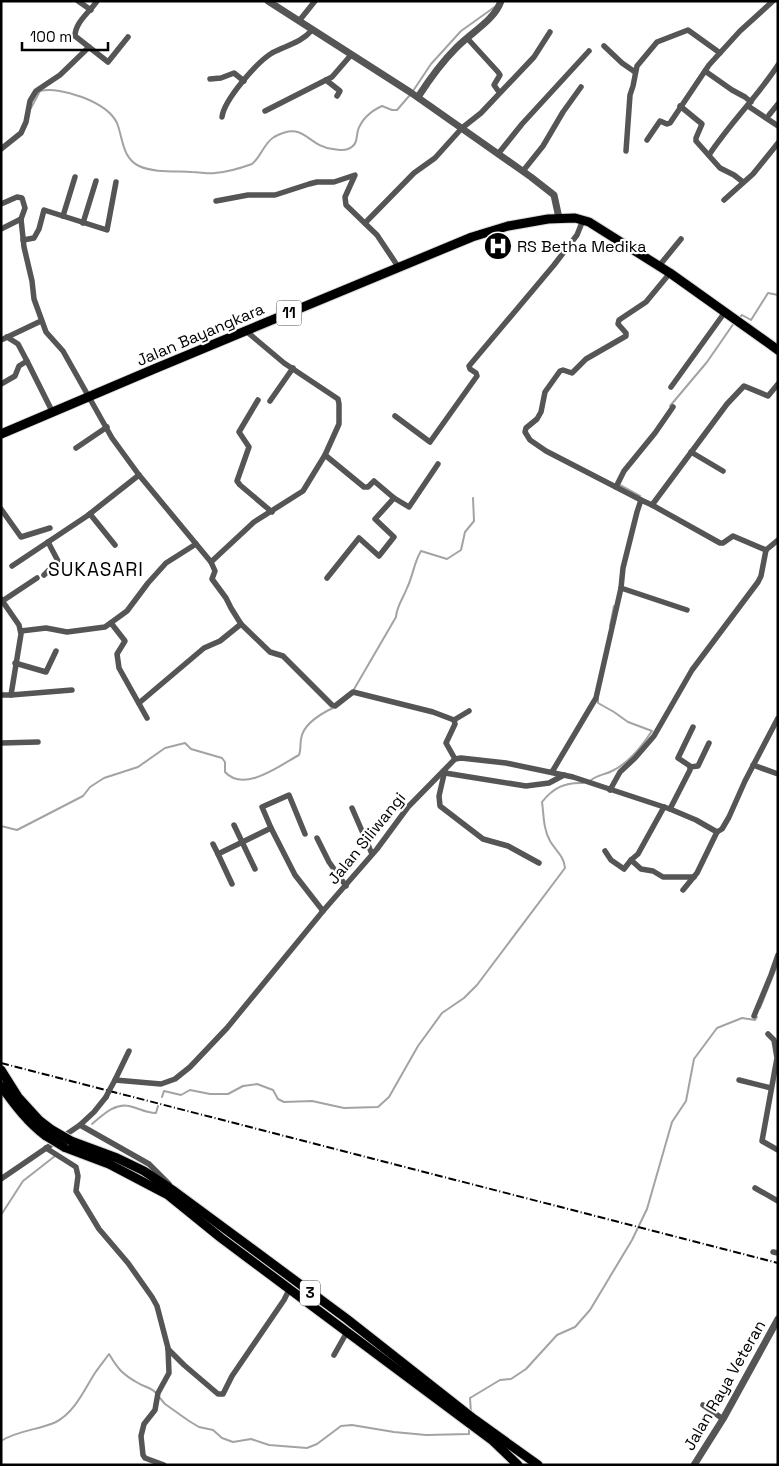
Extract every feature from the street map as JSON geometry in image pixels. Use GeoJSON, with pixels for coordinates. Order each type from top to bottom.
{"type":"FeatureCollection","features":[{"type":"Feature","properties":{"kind":"main road","name":"Jalan Bayangkara"},"geometry":{"type":"LineString","coordinates":[[1,434],[472,237],[525,222],[560,218],[583,220]]}},
{"type":"Feature","properties":{"kind":"main road","name":"11"},"geometry":{"type":"LineString","coordinates":[[583,220],[608,233],[670,273],[778,350]]}},
{"type":"Feature","properties":{"kind":"main road","name":"3"},"geometry":{"type":"LineString","coordinates":[[3,1072],[18,1097],[49,1133]]}},
{"type":"Feature","properties":{"kind":"main road","name":"3"},"geometry":{"type":"LineString","coordinates":[[1,1086],[32,1124],[168,1195],[221,1238],[347,1332],[538,1465]]}},
{"type":"Feature","properties":{"kind":"main road","name":"3"},"geometry":{"type":"LineString","coordinates":[[68,1144],[117,1158],[144,1171],[174,1191],[346,1319],[493,1441],[518,1465]]}},
{"type":"Feature","properties":{"kind":"street"},"geometry":{"type":"LineString","coordinates":[[78,1],[91,10]]}},
{"type":"Feature","properties":{"kind":"street"},"geometry":{"type":"LineString","coordinates":[[98,1],[82,20],[74,33],[75,36],[109,62],[128,37]]}},
{"type":"Feature","properties":{"kind":"street"},"geometry":{"type":"LineString","coordinates":[[268,1],[418,97],[523,171],[554,195],[560,218]]}},
{"type":"Feature","properties":{"kind":"street"},"geometry":{"type":"LineString","coordinates":[[299,21],[315,1]]}},
{"type":"Feature","properties":{"kind":"street"},"geometry":{"type":"LineString","coordinates":[[418,97],[438,68],[467,38],[498,11],[501,1]]}},
{"type":"Feature","properties":{"kind":"street"},"geometry":{"type":"LineString","coordinates":[[647,140],[660,121],[668,124],[720,53],[740,31],[773,1]]}},
{"type":"Feature","properties":{"kind":"street"},"geometry":{"type":"LineString","coordinates":[[222,117],[226,104],[258,64],[280,50],[304,40],[312,30]]}},
{"type":"Feature","properties":{"kind":"street"},"geometry":{"type":"LineString","coordinates":[[626,151],[630,95],[636,78],[635,72],[657,42],[687,30],[720,53]]}},
{"type":"Feature","properties":{"kind":"street"},"geometry":{"type":"LineString","coordinates":[[365,223],[414,173],[435,158],[462,128],[480,113],[525,66],[550,32]]}},
{"type":"Feature","properties":{"kind":"street"},"geometry":{"type":"LineString","coordinates":[[467,38],[498,72],[500,76],[494,85],[499,92]]}},
{"type":"Feature","properties":{"kind":"street"},"geometry":{"type":"LineString","coordinates":[[604,46],[635,72]]}},
{"type":"Feature","properties":{"kind":"street"},"geometry":{"type":"LineString","coordinates":[[1,149],[21,133],[26,122],[30,101],[36,91],[60,76],[89,48]]}},
{"type":"Feature","properties":{"kind":"street"},"geometry":{"type":"LineString","coordinates":[[498,154],[528,117],[589,51]]}},
{"type":"Feature","properties":{"kind":"street"},"geometry":{"type":"LineString","coordinates":[[265,112],[326,80],[339,70],[351,55]]}},
{"type":"Feature","properties":{"kind":"street"},"geometry":{"type":"LineString","coordinates":[[709,155],[727,129],[749,104],[778,65]]}},
{"type":"Feature","properties":{"kind":"street"},"geometry":{"type":"LineString","coordinates":[[705,71],[745,97],[749,104],[778,126]]}},
{"type":"Feature","properties":{"kind":"street"},"geometry":{"type":"LineString","coordinates":[[210,79],[234,73],[244,81]]}},
{"type":"Feature","properties":{"kind":"street"},"geometry":{"type":"LineString","coordinates":[[326,80],[340,90],[337,96]]}},
{"type":"Feature","properties":{"kind":"street"},"geometry":{"type":"LineString","coordinates":[[523,171],[544,146],[563,112],[581,87]]}},
{"type":"Feature","properties":{"kind":"street"},"geometry":{"type":"LineString","coordinates":[[769,115],[778,104]]}},
{"type":"Feature","properties":{"kind":"street"},"geometry":{"type":"LineString","coordinates":[[680,106],[702,124],[696,140],[720,168],[743,182]]}},
{"type":"Feature","properties":{"kind":"street"},"geometry":{"type":"LineString","coordinates":[[724,200],[766,159],[778,143]]}},
{"type":"Feature","properties":{"kind":"street"},"geometry":{"type":"LineString","coordinates":[[216,201],[248,195],[275,195],[309,184],[334,182],[355,175],[345,200],[346,205],[377,235],[399,268]]}},
{"type":"Feature","properties":{"kind":"street"},"geometry":{"type":"LineString","coordinates":[[63,216],[75,177]]}},
{"type":"Feature","properties":{"kind":"street"},"geometry":{"type":"LineString","coordinates":[[83,222],[96,181]]}},
{"type":"Feature","properties":{"kind":"street"},"geometry":{"type":"LineString","coordinates":[[23,240],[34,238],[39,229],[44,210],[107,230],[116,182]]}},
{"type":"Feature","properties":{"kind":"street"},"geometry":{"type":"LineString","coordinates":[[1,204],[16,197],[22,198],[25,208],[21,219],[23,240],[34,299],[46,332],[63,351],[106,428],[139,476],[211,562],[215,571],[212,579],[241,624],[270,652],[283,656],[332,705],[335,706],[353,692],[433,712],[454,720]]}},
{"type":"Feature","properties":{"kind":"street"},"geometry":{"type":"LineString","coordinates":[[1,229],[21,219]]}},
{"type":"Feature","properties":{"kind":"street"},"geometry":{"type":"LineString","coordinates":[[395,416],[430,442],[477,376],[469,366],[560,257],[577,235],[583,220]]}},
{"type":"Feature","properties":{"kind":"street"},"geometry":{"type":"LineString","coordinates":[[659,266],[681,238]]}},
{"type":"Feature","properties":{"kind":"street"},"geometry":{"type":"LineString","coordinates":[[670,273],[646,302],[619,320],[618,324],[626,333],[626,336],[586,359],[572,373],[560,371],[545,392],[542,412],[526,428],[525,432],[530,440],[546,451],[652,505],[720,543],[724,543],[733,536],[766,550]]}},
{"type":"Feature","properties":{"kind":"street"},"geometry":{"type":"LineString","coordinates":[[671,387],[725,312]]}},
{"type":"Feature","properties":{"kind":"street"},"geometry":{"type":"LineString","coordinates":[[4,339],[41,321]]}},
{"type":"Feature","properties":{"kind":"street"},"geometry":{"type":"LineString","coordinates":[[211,562],[254,522],[303,491],[325,455],[339,424],[339,401],[294,368],[284,363],[246,331]]}},
{"type":"Feature","properties":{"kind":"street"},"geometry":{"type":"LineString","coordinates":[[4,339],[18,344],[53,413]]}},
{"type":"Feature","properties":{"kind":"street"},"geometry":{"type":"LineString","coordinates":[[1,384],[15,376],[19,366],[27,360]]}},
{"type":"Feature","properties":{"kind":"street"},"geometry":{"type":"LineString","coordinates":[[270,401],[294,368]]}},
{"type":"Feature","properties":{"kind":"street"},"geometry":{"type":"LineString","coordinates":[[652,505],[727,404],[744,386],[768,396],[778,384]]}},
{"type":"Feature","properties":{"kind":"street"},"geometry":{"type":"LineString","coordinates":[[258,400],[239,432],[248,447],[237,480],[240,485],[272,512]]}},
{"type":"Feature","properties":{"kind":"street"},"geometry":{"type":"LineString","coordinates":[[616,487],[624,471],[656,433],[673,407]]}},
{"type":"Feature","properties":{"kind":"street"},"geometry":{"type":"LineString","coordinates":[[76,448],[106,428]]}},
{"type":"Feature","properties":{"kind":"street"},"geometry":{"type":"LineString","coordinates":[[692,452],[724,471]]}},
{"type":"Feature","properties":{"kind":"street"},"geometry":{"type":"LineString","coordinates":[[325,455],[364,487],[368,487],[374,481],[394,498],[409,506],[411,506],[438,464]]}},
{"type":"Feature","properties":{"kind":"street"},"geometry":{"type":"LineString","coordinates":[[12,566],[90,514],[139,476]]}},
{"type":"Feature","properties":{"kind":"street"},"geometry":{"type":"LineString","coordinates":[[327,578],[359,538],[379,556],[394,537],[375,519],[394,498]]}},
{"type":"Feature","properties":{"kind":"street"},"geometry":{"type":"LineString","coordinates":[[552,772],[596,698],[621,588],[623,568],[641,500]]}},
{"type":"Feature","properties":{"kind":"street"},"geometry":{"type":"LineString","coordinates":[[1,508],[21,537],[50,528]]}},
{"type":"Feature","properties":{"kind":"street"},"geometry":{"type":"LineString","coordinates":[[90,514],[115,545]]}},
{"type":"Feature","properties":{"kind":"street"},"geometry":{"type":"LineString","coordinates":[[610,790],[620,772],[654,736],[692,670],[758,582],[766,550],[778,540]]}},
{"type":"Feature","properties":{"kind":"street"},"geometry":{"type":"LineString","coordinates":[[44,575],[58,561],[48,542]]}},
{"type":"Feature","properties":{"kind":"street"},"geometry":{"type":"LineString","coordinates":[[21,631],[42,628],[67,632],[105,627],[112,624],[127,611],[166,563],[196,544]]}},
{"type":"Feature","properties":{"kind":"street"},"geometry":{"type":"LineString","coordinates":[[11,694],[21,631],[19,625],[2,601],[37,578]]}},
{"type":"Feature","properties":{"kind":"street"},"geometry":{"type":"LineString","coordinates":[[621,588],[687,610]]}},
{"type":"Feature","properties":{"kind":"street"},"geometry":{"type":"LineString","coordinates":[[112,624],[125,641],[117,654],[119,668],[147,718]]}},
{"type":"Feature","properties":{"kind":"street"},"geometry":{"type":"LineString","coordinates":[[139,703],[204,648],[220,641],[241,624]]}},
{"type":"Feature","properties":{"kind":"street"},"geometry":{"type":"LineString","coordinates":[[15,663],[46,672],[56,651]]}},
{"type":"Feature","properties":{"kind":"street"},"geometry":{"type":"LineString","coordinates":[[1,696],[72,690]]}},
{"type":"Feature","properties":{"kind":"street"},"geometry":{"type":"LineString","coordinates":[[454,720],[469,711]]}},
{"type":"Feature","properties":{"kind":"street"},"geometry":{"type":"LineString","coordinates":[[683,890],[694,877],[717,832],[723,828],[778,718]]}},
{"type":"Feature","properties":{"kind":"street"},"geometry":{"type":"LineString","coordinates":[[454,720],[455,724],[446,743],[455,759],[506,763],[564,774],[670,809],[696,820],[717,832]]}},
{"type":"Feature","properties":{"kind":"street"},"geometry":{"type":"LineString","coordinates":[[693,727],[678,758],[690,767],[698,766],[709,743]]}},
{"type":"Feature","properties":{"kind":"street"},"geometry":{"type":"LineString","coordinates":[[771,731],[778,734]]}},
{"type":"Feature","properties":{"kind":"street"},"geometry":{"type":"LineString","coordinates":[[1,743],[38,742]]}},
{"type":"Feature","properties":{"kind":"street","name":"Jalan Siliwangi"},"geometry":{"type":"LineString","coordinates":[[115,1080],[161,1084],[174,1079],[190,1068],[227,1028],[323,911],[346,886],[408,807],[455,759]]}},
{"type":"Feature","properties":{"kind":"street"},"geometry":{"type":"LineString","coordinates":[[754,765],[778,774]]}},
{"type":"Feature","properties":{"kind":"street"},"geometry":{"type":"LineString","coordinates":[[670,809],[690,767]]}},
{"type":"Feature","properties":{"kind":"street"},"geometry":{"type":"LineString","coordinates":[[539,863],[508,846],[483,839],[440,806],[439,796],[445,771],[526,786],[549,783],[564,774]]}},
{"type":"Feature","properties":{"kind":"street"},"geometry":{"type":"LineString","coordinates":[[304,834],[288,795],[262,807],[295,875],[323,911]]}},
{"type":"Feature","properties":{"kind":"street"},"geometry":{"type":"LineString","coordinates":[[605,851],[611,860],[624,869],[638,854],[664,807]]}},
{"type":"Feature","properties":{"kind":"street"},"geometry":{"type":"LineString","coordinates":[[352,808],[372,854]]}},
{"type":"Feature","properties":{"kind":"street"},"geometry":{"type":"LineString","coordinates":[[234,825],[255,869]]}},
{"type":"Feature","properties":{"kind":"street"},"geometry":{"type":"LineString","coordinates":[[218,854],[271,828]]}},
{"type":"Feature","properties":{"kind":"street"},"geometry":{"type":"LineString","coordinates":[[318,838],[329,862],[346,886]]}},
{"type":"Feature","properties":{"kind":"street"},"geometry":{"type":"LineString","coordinates":[[213,844],[232,884]]}},
{"type":"Feature","properties":{"kind":"street"},"geometry":{"type":"LineString","coordinates":[[631,860],[641,869],[653,871],[663,877],[694,877]]}},
{"type":"Feature","properties":{"kind":"street"},"geometry":{"type":"LineString","coordinates":[[754,1016],[772,975],[778,955]]}},
{"type":"Feature","properties":{"kind":"street"},"geometry":{"type":"LineString","coordinates":[[768,1034],[774,1040],[777,1058],[762,1141],[778,1150]]}},
{"type":"Feature","properties":{"kind":"street"},"geometry":{"type":"LineString","coordinates":[[1,1179],[80,1125],[94,1112],[106,1098],[128,1051]]}},
{"type":"Feature","properties":{"kind":"street"},"geometry":{"type":"LineString","coordinates":[[739,1080],[771,1088]]}},
{"type":"Feature","properties":{"kind":"street"},"geometry":{"type":"LineString","coordinates":[[80,1125],[149,1164],[174,1191]]}},
{"type":"Feature","properties":{"kind":"street"},"geometry":{"type":"LineString","coordinates":[[46,1148],[76,1167],[78,1176],[76,1191],[100,1230],[128,1263],[152,1297],[168,1348],[169,1373],[157,1396],[156,1410],[144,1424],[140,1436],[146,1462],[164,1465]]}},
{"type":"Feature","properties":{"kind":"street"},"geometry":{"type":"LineString","coordinates":[[755,1188],[778,1201]]}},
{"type":"Feature","properties":{"kind":"street"},"geometry":{"type":"LineString","coordinates":[[168,1348],[184,1365],[218,1394],[222,1394],[290,1288]]}},
{"type":"Feature","properties":{"kind":"street","name":"Jalan Raya Veteran"},"geometry":{"type":"LineString","coordinates":[[694,1465],[723,1419],[778,1319]]}},
{"type":"Feature","properties":{"kind":"street"},"geometry":{"type":"LineString","coordinates":[[334,1355],[347,1332]]}},
{"type":"Feature","properties":{"kind":"street"},"geometry":{"type":"LineString","coordinates":[[703,1405],[723,1419]]}},
{"type":"Feature","properties":{"kind":"waterway"},"geometry":{"type":"LineString","coordinates":[[413,91],[431,64],[461,31],[496,6]]}},
{"type":"Feature","properties":{"kind":"waterway"},"geometry":{"type":"LineString","coordinates":[[31,108],[40,91],[59,91],[83,97],[104,108],[112,115],[117,123],[126,153],[139,166],[158,171],[212,173],[230,171],[252,164],[274,137],[292,131],[324,147],[339,150],[348,149],[355,143],[358,130],[364,119],[382,106],[397,110],[410,95]]}},
{"type":"Feature","properties":{"kind":"waterway"},"geometry":{"type":"LineString","coordinates":[[739,318],[742,315],[751,320],[768,293],[778,295]]}},
{"type":"Feature","properties":{"kind":"waterway"},"geometry":{"type":"LineString","coordinates":[[670,406],[707,362],[734,323]]}},
{"type":"Feature","properties":{"kind":"waterway"},"geometry":{"type":"LineString","coordinates":[[618,484],[640,496]]}},
{"type":"Feature","properties":{"kind":"waterway"},"geometry":{"type":"LineString","coordinates":[[353,691],[396,617],[421,551],[447,559],[461,550],[465,532],[474,521],[473,498]]}},
{"type":"Feature","properties":{"kind":"waterway"},"geometry":{"type":"LineString","coordinates":[[610,626],[614,606]]}},
{"type":"Feature","properties":{"kind":"waterway"},"geometry":{"type":"LineString","coordinates":[[590,781],[624,764],[639,749],[652,731],[628,722],[598,703],[598,699]]}},
{"type":"Feature","properties":{"kind":"waterway"},"geometry":{"type":"LineString","coordinates":[[1,826],[17,830],[83,796],[90,787],[104,778],[138,767],[165,748],[185,743],[191,749],[222,758],[225,762],[225,772],[233,778],[242,780],[262,776],[299,755],[301,739],[305,729],[319,716],[335,707]]}},
{"type":"Feature","properties":{"kind":"waterway"},"geometry":{"type":"LineString","coordinates":[[162,1097],[164,1091],[181,1095],[190,1090],[210,1094],[228,1094],[243,1086],[257,1084],[273,1090],[278,1099],[284,1102],[312,1101],[344,1108],[378,1107],[389,1097],[418,1046],[442,1013],[464,998],[477,985],[565,868],[561,857],[548,836],[542,802],[560,787],[583,783]]}},
{"type":"Feature","properties":{"kind":"waterway"},"geometry":{"type":"LineString","coordinates":[[760,1008],[776,968]]}},
{"type":"Feature","properties":{"kind":"waterway"},"geometry":{"type":"LineString","coordinates":[[471,1413],[470,1398],[500,1380],[511,1379],[526,1369],[557,1335],[575,1327],[590,1310],[632,1240],[647,1209],[672,1122],[686,1101],[694,1059],[717,1028],[742,1018],[755,1020],[757,1017]]}},
{"type":"Feature","properties":{"kind":"waterway"},"geometry":{"type":"LineString","coordinates":[[92,1124],[118,1106],[129,1106],[156,1113],[158,1106]]}},
{"type":"Feature","properties":{"kind":"waterway"},"geometry":{"type":"LineString","coordinates":[[1,1215],[23,1181],[55,1156]]}},
{"type":"Feature","properties":{"kind":"waterway"},"geometry":{"type":"LineString","coordinates":[[1,1441],[8,1437],[49,1425],[63,1418],[69,1413],[109,1354],[124,1374],[156,1393]]}},
{"type":"Feature","properties":{"kind":"waterway"},"geometry":{"type":"LineString","coordinates":[[159,1397],[165,1404],[189,1421],[199,1427],[213,1430],[222,1438],[233,1442],[251,1439],[269,1445],[307,1448],[317,1444],[341,1426],[352,1425],[426,1435],[469,1434],[469,1428]]}},
{"type":"Feature","properties":{"kind":"railway"},"geometry":{"type":"LineString","coordinates":[[1,1063],[778,1263]]}},
{"type":"Feature","properties":{"kind":"place","name":"RS Betha Medika"},"geometry":{"type":"Point","coordinates":[498,246]}},
{"type":"Feature","properties":{"kind":"district","name":"SUKASARI"},"geometry":{"type":"Point","coordinates":[96,569]}}]}
